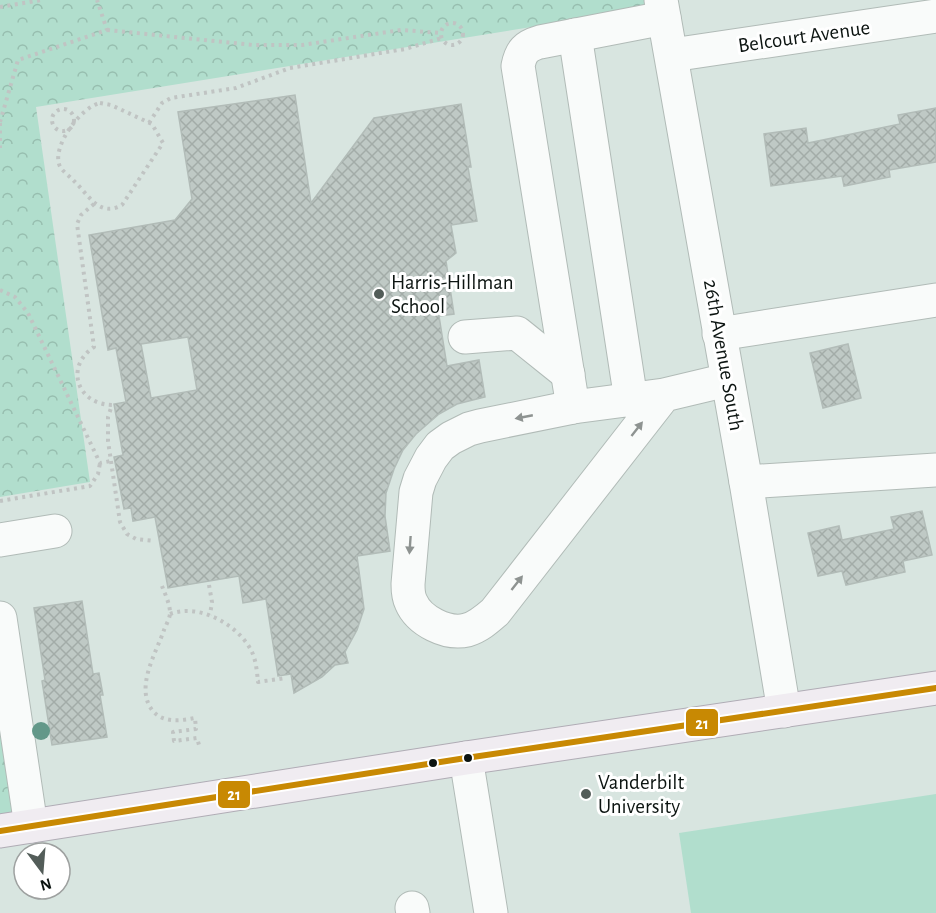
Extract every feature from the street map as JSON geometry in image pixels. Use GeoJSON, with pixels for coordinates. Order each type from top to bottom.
{"type":"FeatureCollection","features":[{"type":"Feature","properties":{"kind":"main road"},"geometry":{"type":"LineString","coordinates":[[15,829],[466,758],[936,688]]}},
{"type":"Feature","properties":{"kind":"street"},"geometry":{"type":"LineString","coordinates":[[573,407],[518,66],[522,51],[529,45],[575,35],[663,9]]}},
{"type":"Feature","properties":{"kind":"street","name":"26th Avenue South"},"geometry":{"type":"LineString","coordinates":[[663,9],[784,711]]}},
{"type":"Feature","properties":{"kind":"street","name":"Belcourt Avenue"},"geometry":{"type":"LineString","coordinates":[[672,55],[936,16]]}},
{"type":"Feature","properties":{"kind":"street"},"geometry":{"type":"LineString","coordinates":[[575,35],[631,400]]}},
{"type":"Feature","properties":{"kind":"street"},"geometry":{"type":"LineString","coordinates":[[719,334],[936,300]]}},
{"type":"Feature","properties":{"kind":"street"},"geometry":{"type":"LineString","coordinates":[[465,337],[517,333],[568,374]]}},
{"type":"Feature","properties":{"kind":"street"},"geometry":{"type":"LineString","coordinates":[[664,395],[495,612],[466,630],[456,631],[434,624],[416,611],[408,594],[416,492],[420,478],[440,446],[469,429],[573,407],[664,395],[727,380]]}},
{"type":"Feature","properties":{"kind":"street"},"geometry":{"type":"LineString","coordinates":[[746,482],[936,470]]}},
{"type":"Feature","properties":{"kind":"street"},"geometry":{"type":"LineString","coordinates":[[0,540],[55,531]]}},
{"type":"Feature","properties":{"kind":"street"},"geometry":{"type":"LineString","coordinates":[[0,618],[15,829]]}},
{"type":"Feature","properties":{"kind":"street"},"geometry":{"type":"LineString","coordinates":[[466,758],[491,913]]}},
{"type":"Feature","properties":{"kind":"path"},"geometry":{"type":"LineString","coordinates":[[0,7],[42,0]]}},
{"type":"Feature","properties":{"kind":"path"},"geometry":{"type":"LineString","coordinates":[[96,0],[107,30]]}},
{"type":"Feature","properties":{"kind":"path"},"geometry":{"type":"LineString","coordinates":[[451,23],[458,25],[462,31],[461,40],[456,44],[446,43],[441,35],[443,27],[451,23]]}},
{"type":"Feature","properties":{"kind":"path"},"geometry":{"type":"LineString","coordinates":[[0,148],[0,123],[18,60],[107,30],[254,45],[302,45],[400,30],[441,35]]}},
{"type":"Feature","properties":{"kind":"path"},"geometry":{"type":"LineString","coordinates":[[149,123],[162,103],[171,98],[236,88],[290,68],[405,49],[441,35]]}},
{"type":"Feature","properties":{"kind":"path"},"geometry":{"type":"LineString","coordinates":[[100,103],[111,105],[149,123],[161,137],[162,147],[122,205],[111,209],[94,204],[58,163],[59,150],[72,126],[85,109],[100,103]]}},
{"type":"Feature","properties":{"kind":"path"},"geometry":{"type":"LineString","coordinates":[[62,109],[69,111],[73,117],[72,126],[65,131],[57,129],[52,123],[54,113],[62,109]]}},
{"type":"Feature","properties":{"kind":"path"},"geometry":{"type":"LineString","coordinates":[[94,204],[81,215],[76,224],[94,347],[81,360],[77,374],[86,396],[98,404],[112,405],[107,423],[120,522],[127,534],[136,539],[154,541]]}},
{"type":"Feature","properties":{"kind":"path"},"geometry":{"type":"LineString","coordinates":[[0,290],[15,297],[28,313],[100,463],[98,474],[90,486],[0,501]]}},
{"type":"Feature","properties":{"kind":"path"},"geometry":{"type":"LineString","coordinates":[[100,463],[111,461]]}},
{"type":"Feature","properties":{"kind":"path"},"geometry":{"type":"LineString","coordinates":[[209,585],[212,602],[210,615]]}},
{"type":"Feature","properties":{"kind":"path"},"geometry":{"type":"LineString","coordinates":[[162,586],[171,614],[148,674],[146,685],[148,704],[159,717],[183,720],[195,718],[196,729],[173,732],[174,741],[197,738],[199,745]]}},
{"type":"Feature","properties":{"kind":"path"},"geometry":{"type":"LineString","coordinates":[[171,614],[184,611],[210,615],[246,641],[253,652],[258,682],[286,678]]}},
{"type":"Feature","properties":{"kind":"green space"},"geometry":{"type":"Polygon","coordinates":[[[0,0],[661,0],[662,6],[36,107],[90,482],[0,497],[0,0]]]}},
{"type":"Feature","properties":{"kind":"green space"},"geometry":{"type":"Polygon","coordinates":[[[0,721],[17,829],[0,831],[0,721]]]}},
{"type":"Feature","properties":{"kind":"green space"},"geometry":{"type":"Polygon","coordinates":[[[936,794],[936,913],[691,913],[679,833],[936,794]]]}},
{"type":"Feature","properties":{"kind":"building"},"geometry":{"type":"Polygon","coordinates":[[[295,95],[311,203],[374,118],[461,104],[477,221],[451,225],[456,253],[446,261],[454,314],[439,316],[447,366],[479,360],[485,397],[457,404],[439,414],[416,434],[403,450],[386,493],[385,516],[390,551],[357,556],[364,609],[357,630],[345,652],[348,663],[335,665],[322,677],[294,693],[291,674],[278,676],[266,599],[243,603],[239,576],[168,588],[155,517],[133,521],[131,508],[124,509],[114,457],[123,455],[114,404],[126,402],[116,348],[108,350],[89,235],[175,220],[192,199],[178,112],[295,95]],[[188,337],[141,344],[151,398],[197,390],[188,337]]]}},
{"type":"Feature","properties":{"kind":"building"},"geometry":{"type":"Polygon","coordinates":[[[936,108],[936,162],[889,170],[890,177],[844,186],[842,176],[771,186],[764,134],[806,128],[808,143],[900,124],[898,115],[936,108]]]}},
{"type":"Feature","properties":{"kind":"building"},"geometry":{"type":"Polygon","coordinates":[[[848,344],[861,398],[823,408],[810,353],[848,344]]]}},
{"type":"Feature","properties":{"kind":"building"},"geometry":{"type":"Polygon","coordinates":[[[922,511],[932,555],[903,561],[905,572],[846,585],[842,571],[818,576],[808,533],[839,526],[842,540],[894,529],[891,517],[922,511]]]}},
{"type":"Feature","properties":{"kind":"building"},"geometry":{"type":"Polygon","coordinates":[[[82,601],[93,674],[99,673],[107,737],[52,745],[34,608],[82,601]]]}},
{"type":"Feature","properties":{"kind":"transit line","name":"21"},"geometry":{"type":"LineString","coordinates":[[0,831],[936,688]]}},
{"type":"Feature","properties":{"kind":"place","name":"Harris-Hillman School"},"geometry":{"type":"Point","coordinates":[379,294]}},
{"type":"Feature","properties":{"kind":"place","name":"Vanderbilt University"},"geometry":{"type":"Point","coordinates":[586,794]}}]}
